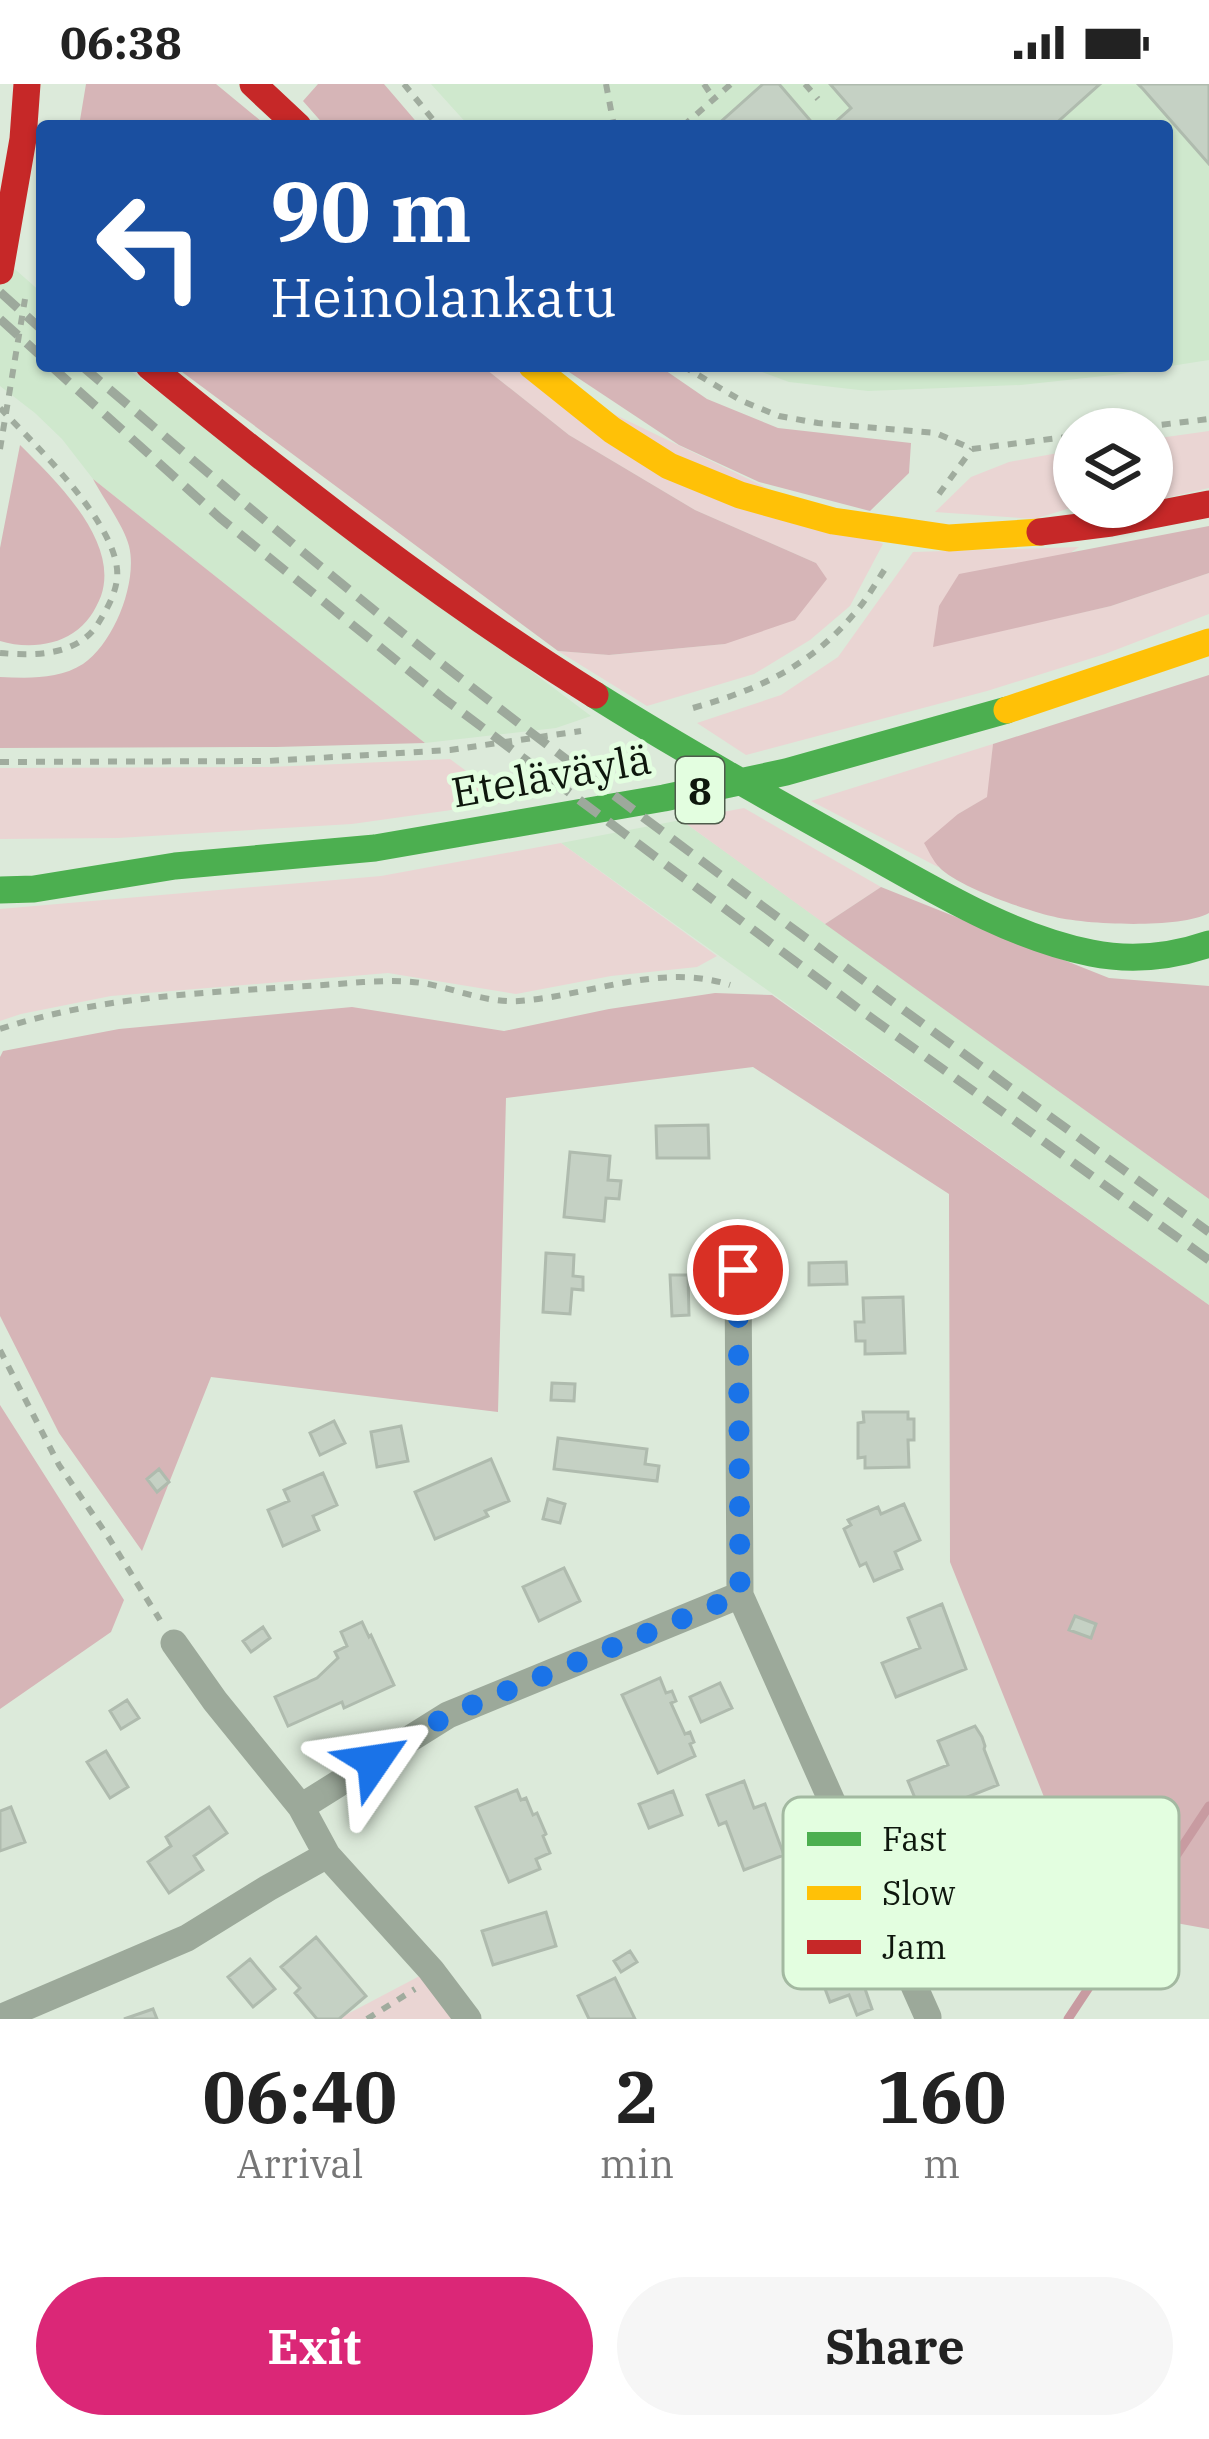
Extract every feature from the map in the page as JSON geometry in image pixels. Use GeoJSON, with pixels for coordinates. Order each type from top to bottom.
{"type":"FeatureCollection","features":[{"type":"Feature","properties":{"kind":"highway"},"geometry":{"type":"LineString","coordinates":[[0,272],[23,139],[26,84]]}},
{"type":"Feature","properties":{"kind":"highway"},"geometry":{"type":"LineString","coordinates":[[253,84],[292,120]]}},
{"type":"Feature","properties":{"kind":"highway"},"geometry":{"type":"LineString","coordinates":[[0,235],[28,260]]}},
{"type":"Feature","properties":{"kind":"highway"},"geometry":{"type":"LineString","coordinates":[[156,372],[431,586],[551,668],[716,770],[1029,935],[1113,957],[1169,955],[1209,944]]}},
{"type":"Feature","properties":{"kind":"highway"},"geometry":{"type":"LineString","coordinates":[[540,372],[612,430],[669,466],[740,495],[832,521],[949,538],[1012,536],[1111,524],[1209,504]]}},
{"type":"Feature","properties":{"kind":"highway","name":"Eteläväylä"},"geometry":{"type":"LineString","coordinates":[[0,890],[34,889],[175,866],[375,848],[664,798],[786,772],[1043,700],[1209,642]]}},
{"type":"Feature","properties":{"kind":"highway","name":"Eteläväylä"},"geometry":{"type":"LineString","coordinates":[[58,860],[175,866]]}},
{"type":"Feature","properties":{"kind":"street"},"geometry":{"type":"LineString","coordinates":[[738,1270],[740,1595],[830,1797]]}},
{"type":"Feature","properties":{"kind":"street"},"geometry":{"type":"LineString","coordinates":[[301,1808],[448,1715],[740,1595]]}},
{"type":"Feature","properties":{"kind":"street"},"geometry":{"type":"LineString","coordinates":[[174,1643],[301,1808],[327,1855],[436,1976],[468,2019]]}},
{"type":"Feature","properties":{"kind":"street"},"geometry":{"type":"LineString","coordinates":[[0,2018],[187,1938],[327,1855]]}},
{"type":"Feature","properties":{"kind":"street"},"geometry":{"type":"LineString","coordinates":[[916,1989],[928,2017]]}},
{"type":"Feature","properties":{"kind":"path"},"geometry":{"type":"LineString","coordinates":[[404,84],[433,120]]}},
{"type":"Feature","properties":{"kind":"path"},"geometry":{"type":"LineString","coordinates":[[606,84],[613,120]]}},
{"type":"Feature","properties":{"kind":"path"},"geometry":{"type":"LineString","coordinates":[[704,84],[714,99]]}},
{"type":"Feature","properties":{"kind":"path"},"geometry":{"type":"LineString","coordinates":[[690,120],[731,84]]}},
{"type":"Feature","properties":{"kind":"path"},"geometry":{"type":"LineString","coordinates":[[805,84],[818,99]]}},
{"type":"Feature","properties":{"kind":"path"},"geometry":{"type":"LineString","coordinates":[[0,449],[26,293]]}},
{"type":"Feature","properties":{"kind":"path"},"geometry":{"type":"LineString","coordinates":[[693,372],[779,416],[936,433],[972,449],[1053,439]]}},
{"type":"Feature","properties":{"kind":"path"},"geometry":{"type":"LineString","coordinates":[[0,408],[90,508],[111,545],[118,575],[108,607],[84,639],[33,656],[0,653]]}},
{"type":"Feature","properties":{"kind":"path"},"geometry":{"type":"LineString","coordinates":[[1173,423],[1209,419]]}},
{"type":"Feature","properties":{"kind":"path"},"geometry":{"type":"LineString","coordinates":[[929,507],[972,449]]}},
{"type":"Feature","properties":{"kind":"path"},"geometry":{"type":"LineString","coordinates":[[686,710],[762,686],[800,662],[856,613],[891,561]]}},
{"type":"Feature","properties":{"kind":"path"},"geometry":{"type":"LineString","coordinates":[[0,762],[268,761],[450,750],[584,731]]}},
{"type":"Feature","properties":{"kind":"path"},"geometry":{"type":"LineString","coordinates":[[0,1029],[131,1001],[363,982],[426,984],[515,1001],[691,976],[730,985]]}},
{"type":"Feature","properties":{"kind":"path"},"geometry":{"type":"LineString","coordinates":[[0,1350],[59,1465],[174,1643]]}},
{"type":"Feature","properties":{"kind":"path"},"geometry":{"type":"LineString","coordinates":[[367,2019],[436,1976]]}},
{"type":"Feature","properties":{"kind":"shaded area"},"geometry":{"type":"Polygon","coordinates":[[[86,84],[216,84],[260,120],[80,120],[86,84]]]}},
{"type":"Feature","properties":{"kind":"shaded area"},"geometry":{"type":"Polygon","coordinates":[[[318,84],[384,84],[415,120],[320,120],[303,101],[318,84]]]}},
{"type":"Feature","properties":{"kind":"shaded area"},"geometry":{"type":"Polygon","coordinates":[[[431,84],[1209,84],[1209,360],[1173,366],[1173,120],[464,120],[431,84]]]}},
{"type":"Feature","properties":{"kind":"shaded area"},"geometry":{"type":"Polygon","coordinates":[[[0,256],[36,288],[36,372],[132,372],[591,716],[556,728],[425,743],[93,479],[62,439],[0,386],[0,256]]]}},
{"type":"Feature","properties":{"kind":"shaded area"},"geometry":{"type":"Polygon","coordinates":[[[182,372],[490,372],[569,435],[695,510],[816,563],[827,579],[795,620],[725,644],[609,655],[558,651],[182,372]]]}},
{"type":"Feature","properties":{"kind":"shaded area"},"geometry":{"type":"Polygon","coordinates":[[[490,372],[526,372],[883,544],[850,606],[810,640],[754,674],[647,706],[558,651],[610,655],[725,644],[816,563],[695,510],[569,435],[490,372]]]}},
{"type":"Feature","properties":{"kind":"shaded area"},"geometry":{"type":"Polygon","coordinates":[[[569,372],[668,372],[707,399],[778,428],[911,443],[909,473],[870,511],[759,482],[679,445],[569,372]]]}},
{"type":"Feature","properties":{"kind":"shaded area"},"geometry":{"type":"Polygon","coordinates":[[[762,372],[1132,372],[1021,385],[868,391],[789,382],[762,372]]]}},
{"type":"Feature","properties":{"kind":"shaded area"},"geometry":{"type":"Polygon","coordinates":[[[1209,431],[1209,488],[1173,496],[1173,436],[1209,431]]]}},
{"type":"Feature","properties":{"kind":"shaded area"},"geometry":{"type":"Polygon","coordinates":[[[20,445],[81,513],[101,554],[104,575],[99,602],[82,626],[65,638],[37,645],[0,641],[0,548],[20,445]]]}},
{"type":"Feature","properties":{"kind":"shaded area"},"geometry":{"type":"Polygon","coordinates":[[[1053,454],[1053,513],[1034,519],[935,512],[971,477],[1009,462],[1053,454]]]}},
{"type":"Feature","properties":{"kind":"shaded area"},"geometry":{"type":"Polygon","coordinates":[[[93,479],[425,743],[0,748],[0,677],[53,675],[83,664],[105,642],[127,594],[129,546],[93,479]]]}},
{"type":"Feature","properties":{"kind":"shaded area"},"geometry":{"type":"Polygon","coordinates":[[[1209,526],[1209,573],[1111,606],[933,647],[939,606],[959,574],[1209,526]]]}},
{"type":"Feature","properties":{"kind":"shaded area"},"geometry":{"type":"Polygon","coordinates":[[[1079,547],[933,646],[1111,606],[1209,573],[1209,614],[1105,654],[987,691],[746,755],[697,723],[781,695],[838,657],[913,552],[1079,547]]]}},
{"type":"Feature","properties":{"kind":"shaded area"},"geometry":{"type":"Polygon","coordinates":[[[1209,675],[1209,913],[1155,923],[1066,919],[975,889],[935,862],[924,843],[987,797],[993,744],[1209,675]]]}},
{"type":"Feature","properties":{"kind":"shaded area"},"geometry":{"type":"Polygon","coordinates":[[[993,744],[988,797],[958,814],[938,867],[811,801],[993,744]]]}},
{"type":"Feature","properties":{"kind":"shaded area"},"geometry":{"type":"Polygon","coordinates":[[[450,759],[508,802],[352,824],[118,838],[0,839],[0,768],[271,767],[450,759]]]}},
{"type":"Feature","properties":{"kind":"shaded area"},"geometry":{"type":"Polygon","coordinates":[[[744,808],[881,887],[825,924],[681,820],[744,808]]]}},
{"type":"Feature","properties":{"kind":"shaded area"},"geometry":{"type":"Polygon","coordinates":[[[681,820],[1209,1199],[1209,1305],[561,843],[681,820]]]}},
{"type":"Feature","properties":{"kind":"shaded area"},"geometry":{"type":"Polygon","coordinates":[[[561,843],[717,956],[697,967],[611,976],[516,994],[388,973],[111,996],[0,1021],[0,909],[381,876],[561,843]]]}},
{"type":"Feature","properties":{"kind":"shaded area"},"geometry":{"type":"Polygon","coordinates":[[[881,887],[1109,978],[1209,986],[1209,1199],[825,924],[881,887]]]}},
{"type":"Feature","properties":{"kind":"shaded area"},"geometry":{"type":"Polygon","coordinates":[[[715,993],[772,995],[1209,1305],[1209,1929],[1179,1924],[1179,1797],[1044,1797],[950,1562],[949,1194],[753,1067],[506,1098],[498,1412],[211,1377],[142,1551],[59,1433],[0,1316],[3,1051],[119,1029],[352,1007],[504,1031],[715,993]]]}},
{"type":"Feature","properties":{"kind":"shaded area"},"geometry":{"type":"Polygon","coordinates":[[[0,1405],[124,1600],[111,1632],[0,1709],[0,1405]]]}},
{"type":"Feature","properties":{"kind":"shaded area"},"geometry":{"type":"Polygon","coordinates":[[[431,1970],[466,2019],[338,2019],[431,1970]]]}},
{"type":"Feature","properties":{"kind":"building"},"geometry":{"type":"Polygon","coordinates":[[[763,84],[779,84],[810,120],[723,120],[763,84]]]}},
{"type":"Feature","properties":{"kind":"building"},"geometry":{"type":"Polygon","coordinates":[[[830,84],[1100,84],[1060,120],[838,120],[851,108],[830,84]]]}},
{"type":"Feature","properties":{"kind":"building"},"geometry":{"type":"Polygon","coordinates":[[[1138,84],[1209,84],[1209,164],[1173,120],[1138,84]]]}},
{"type":"Feature","properties":{"kind":"building"},"geometry":{"type":"Polygon","coordinates":[[[708,1125],[709,1158],[657,1158],[656,1126],[708,1125]]]}},
{"type":"Feature","properties":{"kind":"building"},"geometry":{"type":"Polygon","coordinates":[[[570,1152],[610,1156],[608,1180],[621,1181],[619,1199],[606,1198],[604,1221],[564,1217],[570,1152]]]}},
{"type":"Feature","properties":{"kind":"building"},"geometry":{"type":"Polygon","coordinates":[[[546,1253],[574,1255],[573,1276],[583,1277],[583,1290],[572,1289],[570,1314],[543,1312],[546,1253]]]}},
{"type":"Feature","properties":{"kind":"building"},"geometry":{"type":"Polygon","coordinates":[[[846,1262],[847,1284],[809,1285],[809,1263],[846,1262]]]}},
{"type":"Feature","properties":{"kind":"building"},"geometry":{"type":"Polygon","coordinates":[[[670,1275],[688,1275],[689,1315],[672,1316],[670,1275]]]}},
{"type":"Feature","properties":{"kind":"building"},"geometry":{"type":"Polygon","coordinates":[[[903,1297],[905,1353],[865,1354],[865,1341],[856,1341],[855,1322],[864,1322],[863,1298],[903,1297]]]}},
{"type":"Feature","properties":{"kind":"building"},"geometry":{"type":"Polygon","coordinates":[[[552,1383],[575,1384],[574,1401],[551,1400],[552,1383]]]}},
{"type":"Feature","properties":{"kind":"building"},"geometry":{"type":"Polygon","coordinates":[[[863,1412],[908,1412],[908,1419],[914,1419],[914,1440],[908,1440],[909,1467],[865,1468],[865,1457],[858,1458],[858,1423],[864,1422],[863,1412]]]}},
{"type":"Feature","properties":{"kind":"building"},"geometry":{"type":"Polygon","coordinates":[[[334,1421],[345,1443],[320,1455],[310,1433],[334,1421]]]}},
{"type":"Feature","properties":{"kind":"building"},"geometry":{"type":"Polygon","coordinates":[[[401,1426],[408,1461],[377,1467],[371,1432],[401,1426]]]}},
{"type":"Feature","properties":{"kind":"building"},"geometry":{"type":"Polygon","coordinates":[[[558,1438],[647,1449],[645,1464],[659,1466],[657,1481],[554,1469],[558,1438]]]}},
{"type":"Feature","properties":{"kind":"building"},"geometry":{"type":"Polygon","coordinates":[[[491,1459],[509,1501],[485,1511],[488,1516],[435,1539],[415,1492],[491,1459]]]}},
{"type":"Feature","properties":{"kind":"building"},"geometry":{"type":"Polygon","coordinates":[[[159,1469],[169,1482],[157,1492],[147,1479],[159,1469]]]}},
{"type":"Feature","properties":{"kind":"building"},"geometry":{"type":"Polygon","coordinates":[[[323,1473],[337,1505],[313,1516],[319,1530],[283,1546],[268,1510],[289,1501],[284,1490],[323,1473]]]}},
{"type":"Feature","properties":{"kind":"building"},"geometry":{"type":"Polygon","coordinates":[[[548,1499],[565,1504],[560,1523],[543,1519],[548,1499]]]}},
{"type":"Feature","properties":{"kind":"building"},"geometry":{"type":"Polygon","coordinates":[[[904,1504],[920,1540],[895,1552],[902,1569],[874,1581],[866,1563],[860,1566],[844,1529],[851,1525],[848,1520],[878,1507],[881,1514],[904,1504]]]}},
{"type":"Feature","properties":{"kind":"building"},"geometry":{"type":"Polygon","coordinates":[[[564,1568],[580,1601],[539,1621],[523,1587],[564,1568]]]}},
{"type":"Feature","properties":{"kind":"building"},"geometry":{"type":"Polygon","coordinates":[[[942,1604],[966,1669],[896,1697],[882,1663],[920,1648],[908,1618],[942,1604]]]}},
{"type":"Feature","properties":{"kind":"building"},"geometry":{"type":"Polygon","coordinates":[[[1075,1616],[1096,1624],[1091,1638],[1069,1630],[1075,1616]]]}},
{"type":"Feature","properties":{"kind":"building"},"geometry":{"type":"Polygon","coordinates":[[[362,1622],[394,1685],[288,1726],[275,1697],[317,1678],[338,1658],[335,1652],[347,1646],[341,1632],[362,1622]]]}},
{"type":"Feature","properties":{"kind":"building"},"geometry":{"type":"Polygon","coordinates":[[[263,1627],[270,1638],[251,1652],[243,1641],[263,1627]]]}},
{"type":"Feature","properties":{"kind":"building"},"geometry":{"type":"Polygon","coordinates":[[[660,1678],[666,1693],[672,1691],[676,1701],[671,1703],[685,1734],[690,1732],[695,1756],[658,1773],[622,1695],[660,1678]]]}},
{"type":"Feature","properties":{"kind":"building"},"geometry":{"type":"Polygon","coordinates":[[[720,1683],[732,1708],[701,1722],[690,1697],[720,1683]]]}},
{"type":"Feature","properties":{"kind":"building"},"geometry":{"type":"Polygon","coordinates":[[[127,1700],[139,1718],[121,1729],[110,1711],[127,1700]]]}},
{"type":"Feature","properties":{"kind":"building"},"geometry":{"type":"Polygon","coordinates":[[[975,1726],[998,1785],[968,1797],[915,1797],[908,1781],[948,1765],[938,1741],[975,1726]]]}},
{"type":"Feature","properties":{"kind":"building"},"geometry":{"type":"Polygon","coordinates":[[[106,1751],[128,1787],[110,1798],[87,1762],[106,1751]]]}},
{"type":"Feature","properties":{"kind":"building"},"geometry":{"type":"Polygon","coordinates":[[[744,1781],[754,1808],[765,1804],[783,1855],[744,1870],[726,1822],[719,1825],[707,1795],[744,1781]]]}},
{"type":"Feature","properties":{"kind":"building"},"geometry":{"type":"Polygon","coordinates":[[[517,1790],[533,1815],[537,1813],[550,1853],[536,1859],[540,1869],[509,1882],[476,1807],[517,1790]]]}},
{"type":"Feature","properties":{"kind":"building"},"geometry":{"type":"Polygon","coordinates":[[[673,1791],[682,1815],[649,1828],[639,1804],[673,1791]]]}},
{"type":"Feature","properties":{"kind":"building"},"geometry":{"type":"Polygon","coordinates":[[[11,1807],[25,1842],[0,1851],[0,1811],[11,1807]]]}},
{"type":"Feature","properties":{"kind":"building"},"geometry":{"type":"Polygon","coordinates":[[[209,1807],[227,1833],[194,1856],[203,1870],[169,1893],[148,1862],[171,1846],[166,1837],[209,1807]]]}},
{"type":"Feature","properties":{"kind":"building"},"geometry":{"type":"Polygon","coordinates":[[[546,1912],[556,1946],[493,1965],[482,1931],[546,1912]]]}},
{"type":"Feature","properties":{"kind":"building"},"geometry":{"type":"Polygon","coordinates":[[[316,1937],[366,1996],[339,2019],[317,2019],[295,1993],[300,1988],[281,1967],[316,1937]]]}},
{"type":"Feature","properties":{"kind":"building"},"geometry":{"type":"Polygon","coordinates":[[[630,1951],[637,1962],[621,1972],[614,1961],[630,1951]]]}},
{"type":"Feature","properties":{"kind":"building"},"geometry":{"type":"Polygon","coordinates":[[[250,1959],[275,1989],[253,2007],[228,1977],[250,1959]]]}},
{"type":"Feature","properties":{"kind":"building"},"geometry":{"type":"Polygon","coordinates":[[[615,1978],[635,2019],[589,2019],[578,1996],[615,1978]]]}},
{"type":"Feature","properties":{"kind":"building"},"geometry":{"type":"Polygon","coordinates":[[[825,1989],[865,1989],[872,2009],[857,2015],[849,1995],[830,2002],[825,1989]]]}},
{"type":"Feature","properties":{"kind":"building"},"geometry":{"type":"Polygon","coordinates":[[[153,2009],[157,2019],[124,2019],[153,2009]]]}},
{"type":"Feature","properties":{"kind":"waterway"},"geometry":{"type":"LineString","coordinates":[[1179,1851],[1209,1806]]}},
{"type":"Feature","properties":{"kind":"waterway"},"geometry":{"type":"LineString","coordinates":[[1068,2019],[1088,1989]]}},
{"type":"Feature","properties":{"kind":"railway"},"geometry":{"type":"LineString","coordinates":[[0,292],[36,325]]}},
{"type":"Feature","properties":{"kind":"railway"},"geometry":{"type":"LineString","coordinates":[[0,319],[36,352]]}},
{"type":"Feature","properties":{"kind":"railway"},"geometry":{"type":"LineString","coordinates":[[58,372],[220,518],[443,698],[859,1009],[1209,1260]]}},
{"type":"Feature","properties":{"kind":"railway"},"geometry":{"type":"LineString","coordinates":[[89,372],[469,685],[1209,1232]]}},
{"type":"Feature","properties":{"kind":"traffic: fast"},"geometry":{"type":"LineString","coordinates":[[595,695],[913,878],[1029,935],[1121,957],[1166,955],[1209,944]]}},
{"type":"Feature","properties":{"kind":"traffic: fast"},"geometry":{"type":"LineString","coordinates":[[0,890],[34,889],[175,866],[375,848],[664,798],[786,772],[1007,710]]}},
{"type":"Feature","properties":{"kind":"traffic: slow"},"geometry":{"type":"LineString","coordinates":[[540,372],[612,430],[669,466],[740,495],[833,521],[949,538],[1040,532]]}},
{"type":"Feature","properties":{"kind":"traffic: slow"},"geometry":{"type":"LineString","coordinates":[[1007,710],[1209,642]]}},
{"type":"Feature","properties":{"kind":"traffic: jam"},"geometry":{"type":"LineString","coordinates":[[0,271],[23,139],[27,84]]}},
{"type":"Feature","properties":{"kind":"traffic: jam"},"geometry":{"type":"LineString","coordinates":[[253,84],[292,120]]}},
{"type":"Feature","properties":{"kind":"traffic: jam"},"geometry":{"type":"LineString","coordinates":[[156,372],[367,538],[595,695]]}},
{"type":"Feature","properties":{"kind":"traffic: jam"},"geometry":{"type":"LineString","coordinates":[[1040,532],[1209,504]]}},
{"type":"Feature","properties":{"kind":"route"},"geometry":{"type":"LineString","coordinates":[[374,1761],[448,1715],[740,1595],[738,1270]]}}]}
